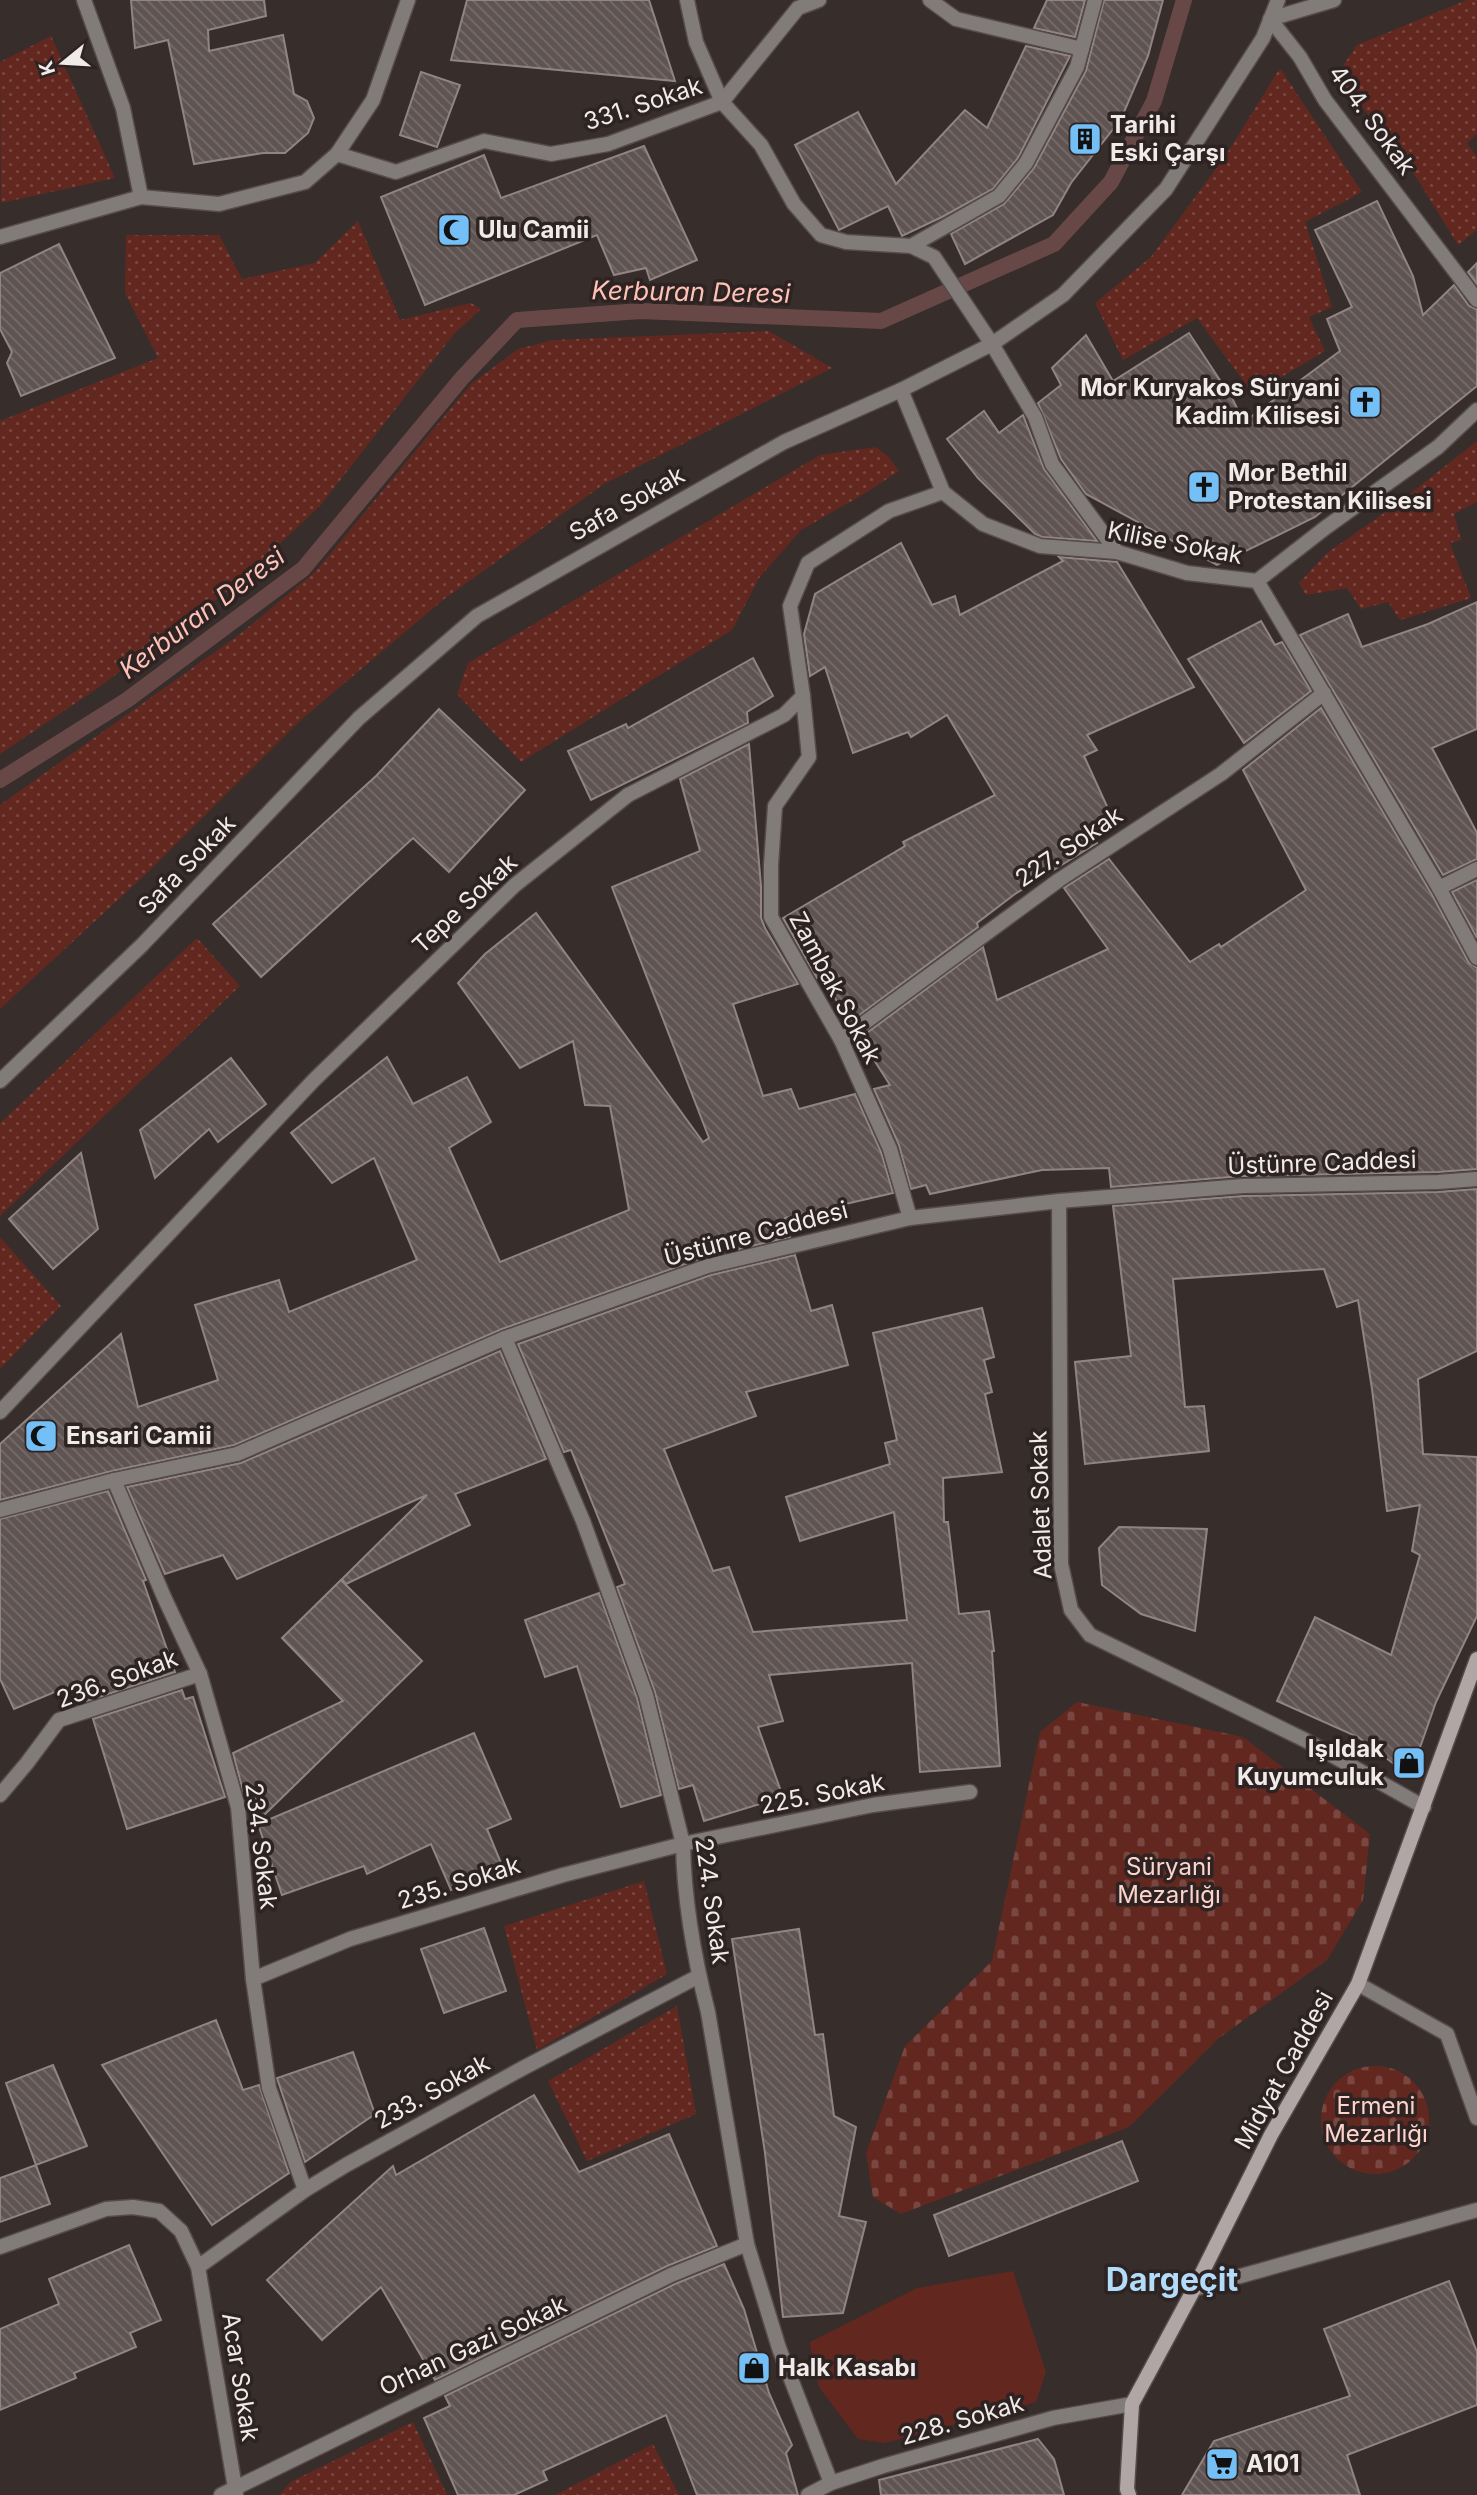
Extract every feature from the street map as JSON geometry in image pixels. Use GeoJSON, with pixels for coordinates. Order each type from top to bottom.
{"type":"FeatureCollection","features":[{"type":"Feature","properties":{"kind":"main road","name":"Midyat Caddesi"},"geometry":{"type":"LineString","coordinates":[[1129,2495],[1127,2489],[1132,2404],[1194,2289],[1271,2135],[1359,1984],[1477,1659]]}},
{"type":"Feature","properties":{"kind":"street"},"geometry":{"type":"LineString","coordinates":[[84,0],[123,108],[141,197]]}},
{"type":"Feature","properties":{"kind":"street"},"geometry":{"type":"LineString","coordinates":[[0,237],[141,197],[219,204],[305,182],[337,154],[373,100],[408,0]]}},
{"type":"Feature","properties":{"kind":"street"},"geometry":{"type":"LineString","coordinates":[[687,0],[696,42],[722,102],[761,145],[794,204],[821,235],[846,242],[911,246],[934,257],[992,344],[1035,417],[1052,464],[1117,552]]}},
{"type":"Feature","properties":{"kind":"street"},"geometry":{"type":"LineString","coordinates":[[722,102],[798,8],[819,0]]}},
{"type":"Feature","properties":{"kind":"street"},"geometry":{"type":"LineString","coordinates":[[930,0],[956,19],[1082,50]]}},
{"type":"Feature","properties":{"kind":"street"},"geometry":{"type":"LineString","coordinates":[[911,246],[999,196],[1026,163],[1077,67],[1095,0]]}},
{"type":"Feature","properties":{"kind":"street","name":"Safa Sokak"},"geometry":{"type":"LineString","coordinates":[[0,1081],[142,945],[359,718],[477,615],[784,442],[901,390],[992,344],[1063,295],[1166,189],[1264,38],[1278,0]]}},
{"type":"Feature","properties":{"kind":"street"},"geometry":{"type":"LineString","coordinates":[[1270,19],[1334,0]]}},
{"type":"Feature","properties":{"kind":"street","name":"404. Sokak"},"geometry":{"type":"LineString","coordinates":[[1270,19],[1300,57],[1325,100],[1477,300]]}},
{"type":"Feature","properties":{"kind":"street","name":"331. Sokak"},"geometry":{"type":"LineString","coordinates":[[337,154],[396,172],[484,141],[551,153],[608,144],[722,102]]}},
{"type":"Feature","properties":{"kind":"street","name":"Kilise Sokak"},"geometry":{"type":"LineString","coordinates":[[901,390],[943,492],[983,524],[1040,547],[1117,552],[1187,573],[1257,582],[1439,888],[1477,958]]}},
{"type":"Feature","properties":{"kind":"street"},"geometry":{"type":"LineString","coordinates":[[1257,582],[1325,528],[1438,447],[1477,410]]}},
{"type":"Feature","properties":{"kind":"street"},"geometry":{"type":"LineString","coordinates":[[803,696],[790,606],[808,563],[889,511],[943,492]]}},
{"type":"Feature","properties":{"kind":"street","name":"227. Sokak"},"geometry":{"type":"LineString","coordinates":[[841,1040],[1059,880],[1221,774],[1324,693]]}},
{"type":"Feature","properties":{"kind":"street","name":"Tepe Sokak"},"geometry":{"type":"LineString","coordinates":[[0,1412],[314,1080],[515,885],[628,794],[784,715],[803,696]]}},
{"type":"Feature","properties":{"kind":"street","name":"Zambak Sokak"},"geometry":{"type":"LineString","coordinates":[[803,696],[808,757],[775,806],[771,917],[841,1040],[890,1149],[911,1219]]}},
{"type":"Feature","properties":{"kind":"street"},"geometry":{"type":"LineString","coordinates":[[1439,888],[1477,869]]}},
{"type":"Feature","properties":{"kind":"street","name":"Üstünre Caddesi"},"geometry":{"type":"LineString","coordinates":[[0,1510],[114,1480],[237,1454],[505,1338],[708,1266],[911,1219],[1059,1201],[1243,1186],[1477,1179]]}},
{"type":"Feature","properties":{"kind":"street","name":"Adalet Sokak"},"geometry":{"type":"LineString","coordinates":[[1059,1201],[1061,1564],[1071,1610],[1090,1634],[1305,1740],[1424,1807]]}},
{"type":"Feature","properties":{"kind":"street","name":"224. Sokak"},"geometry":{"type":"LineString","coordinates":[[505,1338],[583,1521],[646,1695],[683,1844],[684,1877],[699,1976],[708,2012],[747,2244],[779,2348],[831,2483]]}},
{"type":"Feature","properties":{"kind":"street","name":"234. Sokak"},"geometry":{"type":"LineString","coordinates":[[114,1480],[200,1674],[238,1807],[253,1979],[269,2088],[305,2190]]}},
{"type":"Feature","properties":{"kind":"street","name":"236. Sokak"},"geometry":{"type":"LineString","coordinates":[[0,1795],[59,1720],[200,1674]]}},
{"type":"Feature","properties":{"kind":"street","name":"225. Sokak"},"geometry":{"type":"LineString","coordinates":[[683,1844],[873,1805],[970,1792]]}},
{"type":"Feature","properties":{"kind":"street","name":"235. Sokak"},"geometry":{"type":"LineString","coordinates":[[253,1979],[350,1939],[563,1875],[683,1844]]}},
{"type":"Feature","properties":{"kind":"street","name":"233. Sokak"},"geometry":{"type":"LineString","coordinates":[[198,2267],[305,2190],[346,2165],[699,1976]]}},
{"type":"Feature","properties":{"kind":"street"},"geometry":{"type":"LineString","coordinates":[[1359,1984],[1447,2034],[1477,2118]]}},
{"type":"Feature","properties":{"kind":"street"},"geometry":{"type":"LineString","coordinates":[[0,2247],[106,2209],[133,2207],[159,2211],[181,2231],[198,2267]]}},
{"type":"Feature","properties":{"kind":"street"},"geometry":{"type":"LineString","coordinates":[[1194,2289],[1477,2210]]}},
{"type":"Feature","properties":{"kind":"street","name":"Orhan Gazi Sokak"},"geometry":{"type":"LineString","coordinates":[[221,2495],[235,2491],[671,2275],[747,2244]]}},
{"type":"Feature","properties":{"kind":"street","name":"Acar Sokak"},"geometry":{"type":"LineString","coordinates":[[198,2267],[235,2491]]}},
{"type":"Feature","properties":{"kind":"street","name":"228. Sokak"},"geometry":{"type":"LineString","coordinates":[[808,2495],[831,2483],[1053,2418],[1132,2404]]}},
{"type":"Feature","properties":{"kind":"green space"},"geometry":{"type":"Polygon","coordinates":[[[1467,0],[1477,0],[1477,134],[1467,143],[1477,157],[1477,230],[1458,245],[1403,156],[1336,76],[1357,45],[1467,0]]]}},
{"type":"Feature","properties":{"kind":"green space"},"geometry":{"type":"Polygon","coordinates":[[[51,36],[115,178],[1,203],[0,62],[51,36]]]}},
{"type":"Feature","properties":{"kind":"green space"},"geometry":{"type":"Polygon","coordinates":[[[1280,68],[1362,192],[1305,222],[1332,307],[1309,317],[1325,351],[1253,394],[1197,318],[1123,360],[1095,303],[1151,257],[1226,155],[1280,68]]]}},
{"type":"Feature","properties":{"kind":"green space"},"geometry":{"type":"Polygon","coordinates":[[[358,221],[400,320],[471,303],[481,309],[454,334],[320,506],[237,584],[95,690],[0,754],[0,421],[158,358],[125,293],[126,235],[219,235],[242,279],[315,263],[358,221]]]}},
{"type":"Feature","properties":{"kind":"green space"},"geometry":{"type":"Polygon","coordinates":[[[769,331],[832,368],[604,484],[443,600],[302,719],[148,872],[0,1009],[0,805],[240,634],[316,571],[471,384],[518,349],[553,340],[769,331]]]}},
{"type":"Feature","properties":{"kind":"green space"},"geometry":{"type":"Polygon","coordinates":[[[1477,441],[1477,502],[1454,514],[1461,540],[1450,543],[1471,598],[1400,620],[1388,602],[1361,609],[1347,588],[1306,595],[1299,583],[1327,553],[1397,504],[1477,441]]]}},
{"type":"Feature","properties":{"kind":"green space"},"geometry":{"type":"Polygon","coordinates":[[[876,447],[889,457],[899,471],[801,530],[759,578],[732,630],[521,762],[457,694],[468,663],[820,455],[876,447]]]}},
{"type":"Feature","properties":{"kind":"green space"},"geometry":{"type":"Polygon","coordinates":[[[197,938],[240,986],[0,1216],[0,1123],[197,938]]]}},
{"type":"Feature","properties":{"kind":"green space"},"geometry":{"type":"Polygon","coordinates":[[[0,1237],[61,1306],[0,1369],[0,1237]]]}},
{"type":"Feature","properties":{"kind":"green space","name":"Süryani Mezarlığı"},"geometry":{"type":"Polygon","coordinates":[[[1077,1702],[1243,1737],[1370,1834],[1363,1900],[1327,1960],[1219,2038],[1129,2127],[901,2214],[873,2197],[866,2153],[905,2046],[992,1961],[1040,1732],[1077,1702]]]}},
{"type":"Feature","properties":{"kind":"green space"},"geometry":{"type":"Polygon","coordinates":[[[644,1881],[667,1974],[537,2050],[504,1926],[644,1881]]]}},
{"type":"Feature","properties":{"kind":"green space"},"geometry":{"type":"Polygon","coordinates":[[[677,2006],[696,2114],[587,2161],[548,2081],[677,2006]]]}},
{"type":"Feature","properties":{"kind":"green space","name":"Ermeni Mezarlığı"},"geometry":{"type":"Polygon","coordinates":[[[1375,2066],[1396,2070],[1413,2082],[1425,2099],[1429,2120],[1425,2141],[1413,2158],[1396,2170],[1375,2174],[1354,2170],[1337,2158],[1325,2141],[1321,2120],[1325,2099],[1337,2082],[1354,2070],[1375,2066]]]}},
{"type":"Feature","properties":{"kind":"green space"},"geometry":{"type":"Polygon","coordinates":[[[1013,2271],[1046,2372],[1036,2402],[885,2443],[858,2439],[819,2387],[810,2342],[917,2288],[1013,2271]]]}},
{"type":"Feature","properties":{"kind":"green space"},"geometry":{"type":"Polygon","coordinates":[[[413,2422],[447,2495],[279,2495],[292,2481],[413,2422]]]}},
{"type":"Feature","properties":{"kind":"green space"},"geometry":{"type":"Polygon","coordinates":[[[653,2444],[679,2495],[555,2495],[653,2444]]]}},
{"type":"Feature","properties":{"kind":"building"},"geometry":{"type":"Polygon","coordinates":[[[131,0],[264,0],[266,16],[208,30],[209,51],[283,35],[294,94],[307,101],[314,118],[308,133],[285,153],[263,153],[194,164],[168,40],[135,48],[131,0]]]}},
{"type":"Feature","properties":{"kind":"building"},"geometry":{"type":"Polygon","coordinates":[[[467,0],[649,0],[675,81],[451,60],[467,0]]]}},
{"type":"Feature","properties":{"kind":"building"},"geometry":{"type":"Polygon","coordinates":[[[1047,0],[1085,0],[1075,37],[1034,28],[1047,0]]]}},
{"type":"Feature","properties":{"kind":"building","name":"Tarihi Eski Çarşı"},"geometry":{"type":"Polygon","coordinates":[[[1104,0],[1163,0],[1148,56],[1121,119],[1071,183],[1053,215],[965,264],[951,234],[1004,204],[1034,168],[1086,71],[1104,0]]]}},
{"type":"Feature","properties":{"kind":"building"},"geometry":{"type":"Polygon","coordinates":[[[1026,46],[1070,56],[1018,158],[993,189],[902,236],[888,206],[839,230],[795,145],[858,112],[896,184],[965,110],[987,128],[1026,46]]]}},
{"type":"Feature","properties":{"kind":"building"},"geometry":{"type":"Polygon","coordinates":[[[421,72],[460,85],[437,147],[400,135],[421,72]]]}},
{"type":"Feature","properties":{"kind":"building"},"geometry":{"type":"Polygon","coordinates":[[[644,146],[697,260],[650,280],[646,268],[614,275],[597,235],[425,305],[381,197],[484,155],[501,198],[644,146]]]}},
{"type":"Feature","properties":{"kind":"building"},"geometry":{"type":"Polygon","coordinates":[[[1377,201],[1413,276],[1423,315],[1454,285],[1469,306],[1477,309],[1477,386],[1315,517],[1217,565],[1086,494],[1061,459],[1038,403],[1061,385],[1052,368],[1086,335],[1113,381],[1189,333],[1233,400],[1244,422],[1340,351],[1327,319],[1352,307],[1315,230],[1377,201]]]}},
{"type":"Feature","properties":{"kind":"building"},"geometry":{"type":"Polygon","coordinates":[[[59,244],[115,358],[21,396],[7,363],[12,352],[0,329],[0,273],[59,244]]]}},
{"type":"Feature","properties":{"kind":"building"},"geometry":{"type":"Polygon","coordinates":[[[1477,263],[1477,284],[1468,272],[1477,263]]]}},
{"type":"Feature","properties":{"kind":"building"},"geometry":{"type":"Polygon","coordinates":[[[984,411],[999,433],[1023,415],[1044,469],[1097,541],[1042,537],[1035,534],[978,478],[947,439],[984,411]]]}},
{"type":"Feature","properties":{"kind":"building"},"geometry":{"type":"Polygon","coordinates":[[[901,543],[932,605],[955,596],[960,615],[1063,561],[1059,557],[1117,562],[1194,687],[1087,735],[1097,750],[1084,756],[1116,826],[1095,840],[1097,843],[1015,894],[977,923],[978,927],[850,1022],[821,976],[817,978],[783,918],[905,846],[903,842],[995,795],[947,715],[911,737],[908,732],[853,753],[825,667],[810,676],[804,634],[815,594],[901,543]]]}},
{"type":"Feature","properties":{"kind":"building"},"geometry":{"type":"Polygon","coordinates":[[[1477,602],[1477,729],[1432,748],[1477,833],[1477,859],[1443,875],[1300,635],[1348,614],[1362,647],[1428,624],[1477,602]]]}},
{"type":"Feature","properties":{"kind":"building"},"geometry":{"type":"Polygon","coordinates":[[[1261,621],[1275,645],[1282,642],[1311,691],[1244,743],[1188,659],[1261,621]]]}},
{"type":"Feature","properties":{"kind":"building"},"geometry":{"type":"Polygon","coordinates":[[[753,658],[773,696],[747,712],[748,723],[591,800],[568,751],[626,724],[628,728],[753,658]]]}},
{"type":"Feature","properties":{"kind":"building"},"geometry":{"type":"Polygon","coordinates":[[[1321,708],[1431,893],[1469,963],[1477,968],[1477,1169],[1242,1176],[1111,1187],[1109,1168],[1042,1170],[930,1194],[926,1185],[911,1189],[899,1145],[874,1089],[890,1085],[860,1038],[983,947],[997,1000],[1108,949],[1064,888],[1109,859],[1190,962],[1219,944],[1221,947],[1306,890],[1243,770],[1321,708]]]}},
{"type":"Feature","properties":{"kind":"building"},"geometry":{"type":"Polygon","coordinates":[[[439,709],[525,790],[449,872],[413,838],[261,977],[213,924],[376,776],[439,709]]]}},
{"type":"Feature","properties":{"kind":"building"},"geometry":{"type":"Polygon","coordinates":[[[749,744],[761,886],[761,918],[798,984],[733,1004],[763,1096],[791,1089],[799,1109],[855,1094],[881,1152],[893,1193],[785,1218],[790,1237],[705,1257],[502,1329],[234,1445],[112,1471],[0,1500],[0,1444],[121,1334],[138,1407],[218,1380],[195,1305],[279,1280],[289,1312],[417,1260],[374,1158],[332,1183],[291,1133],[387,1057],[413,1104],[467,1077],[491,1122],[449,1148],[500,1262],[629,1210],[610,1106],[585,1105],[573,1041],[520,1068],[458,983],[485,954],[536,913],[703,1142],[709,1138],[612,887],[700,851],[680,779],[749,744]]]}},
{"type":"Feature","properties":{"kind":"building"},"geometry":{"type":"Polygon","coordinates":[[[1477,880],[1477,938],[1452,892],[1477,880]]]}},
{"type":"Feature","properties":{"kind":"building"},"geometry":{"type":"Polygon","coordinates":[[[231,1058],[266,1104],[218,1142],[209,1129],[155,1178],[140,1130],[231,1058]]]}},
{"type":"Feature","properties":{"kind":"building"},"geometry":{"type":"Polygon","coordinates":[[[81,1153],[98,1229],[53,1269],[9,1219],[81,1153]]]}},
{"type":"Feature","properties":{"kind":"building"},"geometry":{"type":"Polygon","coordinates":[[[1477,1189],[1477,1351],[1418,1379],[1423,1454],[1477,1457],[1477,1616],[1436,1702],[1410,1776],[1358,1737],[1277,1701],[1315,1617],[1391,1655],[1420,1555],[1412,1551],[1420,1505],[1387,1511],[1358,1300],[1337,1307],[1324,1269],[1173,1279],[1185,1407],[1204,1406],[1209,1451],[1085,1464],[1075,1362],[1131,1356],[1113,1206],[1243,1196],[1477,1189]]]}},
{"type":"Feature","properties":{"kind":"building"},"geometry":{"type":"Polygon","coordinates":[[[795,1255],[811,1311],[832,1305],[848,1365],[746,1392],[756,1416],[664,1449],[713,1571],[729,1567],[753,1632],[907,1620],[894,1512],[800,1541],[786,1497],[890,1464],[885,1443],[897,1440],[873,1333],[982,1308],[994,1357],[984,1360],[992,1392],[985,1394],[1002,1472],[943,1478],[944,1522],[948,1522],[959,1614],[989,1611],[994,1651],[1000,1766],[920,1772],[912,1663],[769,1675],[783,1721],[758,1727],[783,1797],[704,1821],[693,1785],[679,1789],[655,1692],[617,1587],[625,1584],[571,1450],[564,1452],[518,1344],[711,1275],[795,1255]]]}},
{"type":"Feature","properties":{"kind":"building"},"geometry":{"type":"Polygon","coordinates":[[[500,1351],[546,1459],[455,1494],[470,1525],[346,1584],[342,1579],[427,1495],[237,1579],[223,1555],[165,1574],[127,1487],[241,1463],[500,1351]]]}},
{"type":"Feature","properties":{"kind":"building"},"geometry":{"type":"Polygon","coordinates":[[[108,1491],[146,1580],[143,1581],[175,1672],[87,1701],[81,1681],[14,1709],[0,1679],[0,1519],[108,1491]]]}},
{"type":"Feature","properties":{"kind":"building"},"geometry":{"type":"Polygon","coordinates":[[[1119,1527],[1207,1529],[1195,1631],[1141,1614],[1102,1585],[1099,1548],[1119,1527]]]}},
{"type":"Feature","properties":{"kind":"building"},"geometry":{"type":"Polygon","coordinates":[[[341,1580],[422,1661],[257,1822],[246,1790],[243,1791],[233,1753],[343,1701],[282,1638],[341,1580]]]}},
{"type":"Feature","properties":{"kind":"building"},"geometry":{"type":"Polygon","coordinates":[[[599,1593],[637,1698],[661,1795],[621,1807],[577,1666],[545,1677],[525,1620],[599,1593]]]}},
{"type":"Feature","properties":{"kind":"building"},"geometry":{"type":"Polygon","coordinates":[[[182,1690],[185,1699],[193,1697],[225,1797],[127,1829],[93,1719],[182,1690]]]}},
{"type":"Feature","properties":{"kind":"building"},"geometry":{"type":"Polygon","coordinates":[[[474,1733],[511,1819],[487,1829],[503,1868],[451,1890],[431,1844],[367,1874],[364,1866],[282,1895],[258,1824],[474,1733]]]}},
{"type":"Feature","properties":{"kind":"building"},"geometry":{"type":"Polygon","coordinates":[[[484,1928],[506,1991],[444,2013],[421,1949],[484,1928]]]}},
{"type":"Feature","properties":{"kind":"building"},"geometry":{"type":"Polygon","coordinates":[[[799,1929],[815,2035],[823,2034],[834,2116],[856,2127],[839,2216],[866,2222],[843,2313],[783,2317],[765,2153],[732,1939],[799,1929]]]}},
{"type":"Feature","properties":{"kind":"building"},"geometry":{"type":"Polygon","coordinates":[[[216,2020],[243,2090],[259,2085],[289,2173],[212,2225],[102,2065],[216,2020]]]}},
{"type":"Feature","properties":{"kind":"building"},"geometry":{"type":"Polygon","coordinates":[[[353,2052],[375,2114],[305,2162],[277,2078],[353,2052]]]}},
{"type":"Feature","properties":{"kind":"building"},"geometry":{"type":"Polygon","coordinates":[[[53,2065],[87,2146],[36,2165],[6,2083],[53,2065]]]}},
{"type":"Feature","properties":{"kind":"building"},"geometry":{"type":"Polygon","coordinates":[[[534,2095],[579,2172],[669,2134],[717,2246],[667,2266],[435,2380],[381,2287],[322,2340],[267,2280],[393,2166],[396,2175],[534,2095]]]}},
{"type":"Feature","properties":{"kind":"building"},"geometry":{"type":"Polygon","coordinates":[[[1122,2141],[1138,2181],[949,2256],[934,2215],[1122,2141]]]}},
{"type":"Feature","properties":{"kind":"building"},"geometry":{"type":"Polygon","coordinates":[[[36,2165],[50,2204],[0,2222],[0,2178],[36,2165]]]}},
{"type":"Feature","properties":{"kind":"building"},"geometry":{"type":"Polygon","coordinates":[[[129,2245],[161,2320],[130,2333],[136,2347],[74,2373],[76,2378],[0,2410],[0,2329],[59,2304],[49,2279],[129,2245]]]}},
{"type":"Feature","properties":{"kind":"building"},"geometry":{"type":"Polygon","coordinates":[[[724,2264],[744,2309],[769,2393],[792,2445],[786,2453],[798,2495],[697,2495],[666,2415],[543,2471],[547,2480],[514,2495],[458,2495],[424,2418],[450,2406],[445,2396],[675,2284],[724,2264]]]}},
{"type":"Feature","properties":{"kind":"building"},"geometry":{"type":"Polygon","coordinates":[[[1449,2281],[1477,2352],[1477,2405],[1347,2455],[1360,2495],[1182,2495],[1214,2441],[1350,2396],[1324,2329],[1449,2281]]]}},
{"type":"Feature","properties":{"kind":"building"},"geometry":{"type":"Polygon","coordinates":[[[1038,2439],[1054,2459],[1064,2495],[881,2495],[879,2480],[1038,2439]]]}},
{"type":"Feature","properties":{"kind":"waterway","name":"Kerburan Deresi"},"geometry":{"type":"LineString","coordinates":[[0,780],[127,700],[303,569],[462,378],[517,320],[641,311],[881,321],[1054,244],[1111,182],[1154,101],[1184,0]]}},
{"type":"Feature","properties":{"kind":"place","name":"Tarihi Eski Çarşı"},"geometry":{"type":"Point","coordinates":[1085,139]}},
{"type":"Feature","properties":{"kind":"place","name":"Ulu Camii"},"geometry":{"type":"Point","coordinates":[454,230]}},
{"type":"Feature","properties":{"kind":"place","name":"Mor Kuryakos Süryani Kadim Kilisesi"},"geometry":{"type":"Point","coordinates":[1365,402]}},
{"type":"Feature","properties":{"kind":"place","name":"Mor Bethil Protestan Kilisesi"},"geometry":{"type":"Point","coordinates":[1204,487]}},
{"type":"Feature","properties":{"kind":"place","name":"Ensari Camii"},"geometry":{"type":"Point","coordinates":[41,1436]}},
{"type":"Feature","properties":{"kind":"place","name":"Işıldak Kuyumculuk"},"geometry":{"type":"Point","coordinates":[1409,1763]}},
{"type":"Feature","properties":{"kind":"place","name":"Halk Kasabı"},"geometry":{"type":"Point","coordinates":[754,2368]}},
{"type":"Feature","properties":{"kind":"place","name":"A101"},"geometry":{"type":"Point","coordinates":[1222,2464]}},
{"type":"Feature","properties":{"kind":"district","name":"Dargeçit"},"geometry":{"type":"Point","coordinates":[1172,2280]}}]}
